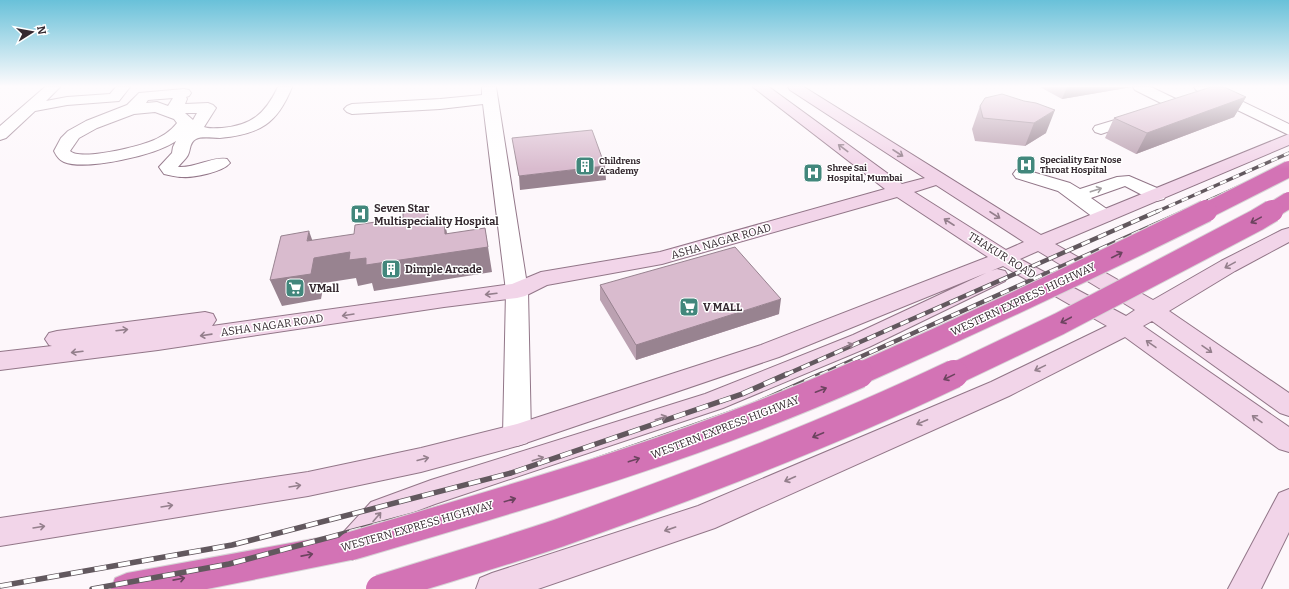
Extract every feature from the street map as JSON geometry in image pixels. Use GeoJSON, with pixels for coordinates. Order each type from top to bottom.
{"type":"FeatureCollection","features":[{"type":"Feature","properties":{"kind":"highway","name":"WESTERN EXPRESS HIGHWAY"},"geometry":{"type":"LineString","coordinates":[[127,589],[351,546],[534,492],[689,442],[832,386],[980,320],[1097,265],[1289,169]]}},
{"type":"Feature","properties":{"kind":"highway"},"geometry":{"type":"LineString","coordinates":[[380,589],[558,533],[763,458],[894,403],[1059,324],[1257,220],[1289,200]]}},
{"type":"Feature","properties":{"kind":"street"},"geometry":{"type":"LineString","coordinates":[[0,135],[22,114]]}},
{"type":"Feature","properties":{"kind":"street"},"geometry":{"type":"LineString","coordinates":[[117,114],[81,131],[70,138],[64,145],[62,151],[68,158],[77,160],[112,157],[147,149],[173,137],[181,131],[186,122],[175,114]]}},
{"type":"Feature","properties":{"kind":"street"},"geometry":{"type":"LineString","coordinates":[[197,132],[196,127],[204,114]]}},
{"type":"Feature","properties":{"kind":"street"},"geometry":{"type":"LineString","coordinates":[[221,163],[203,170],[188,172],[177,172],[170,170],[168,167],[180,154],[181,147],[187,137],[197,132],[206,134],[224,133],[246,128],[270,114]]}},
{"type":"Feature","properties":{"kind":"street"},"geometry":{"type":"LineString","coordinates":[[493,114],[515,284],[517,435]]}},
{"type":"Feature","properties":{"kind":"street","name":"THAKUR ROAD"},"geometry":{"type":"LineString","coordinates":[[798,114],[899,190],[1011,262],[1126,326],[1289,441]]}},
{"type":"Feature","properties":{"kind":"street"},"geometry":{"type":"LineString","coordinates":[[1101,129],[1150,114]]}},
{"type":"Feature","properties":{"kind":"street"},"geometry":{"type":"LineString","coordinates":[[1257,114],[1289,130]]}},
{"type":"Feature","properties":{"kind":"street"},"geometry":{"type":"LineString","coordinates":[[812,125],[841,116],[1044,247],[1152,310],[1289,406]]}},
{"type":"Feature","properties":{"kind":"street"},"geometry":{"type":"LineString","coordinates":[[1044,247],[1104,216],[1289,139]]}},
{"type":"Feature","properties":{"kind":"street"},"geometry":{"type":"LineString","coordinates":[[0,532],[308,484],[421,460],[517,435],[770,351],[1011,262],[1044,247],[1289,148]]}},
{"type":"Feature","properties":{"kind":"street"},"geometry":{"type":"LineString","coordinates":[[1022,174],[1064,187],[1104,216]]}},
{"type":"Feature","properties":{"kind":"street","name":"ASHA NAGAR ROAD"},"geometry":{"type":"LineString","coordinates":[[0,361],[166,340],[444,300],[515,284],[662,258],[939,179]]}},
{"type":"Feature","properties":{"kind":"street"},"geometry":{"type":"LineString","coordinates":[[1078,196],[1123,181],[1129,181],[1157,195]]}},
{"type":"Feature","properties":{"kind":"street"},"geometry":{"type":"LineString","coordinates":[[492,589],[704,518],[1000,388],[1126,326],[1228,266],[1289,234]]}},
{"type":"Feature","properties":{"kind":"street"},"geometry":{"type":"LineString","coordinates":[[351,546],[382,511],[431,493],[714,401],[860,341],[954,295],[1011,262]]}},
{"type":"Feature","properties":{"kind":"street","name":"ASHA NAGAR ROAD"},"geometry":{"type":"LineString","coordinates":[[0,346],[248,314],[515,284]]}},
{"type":"Feature","properties":{"kind":"street"},"geometry":{"type":"LineString","coordinates":[[1244,589],[1289,502]]}},
{"type":"Feature","properties":{"kind":"building"},"geometry":{"type":"Polygon","coordinates":[[[982,114],[1048,114],[1034,123],[983,118],[982,114]]]}},
{"type":"Feature","properties":{"kind":"building"},"geometry":{"type":"Polygon","coordinates":[[[1125,114],[1198,114],[1147,133],[1114,118],[1125,114]]]}},
{"type":"Feature","properties":{"kind":"building"},"geometry":{"type":"Polygon","coordinates":[[[592,130],[605,166],[519,176],[512,138],[592,130]]]}},
{"type":"Feature","properties":{"kind":"building"},"geometry":{"type":"Polygon","coordinates":[[[427,208],[428,221],[444,218],[445,234],[485,228],[488,247],[366,265],[366,258],[349,260],[350,252],[314,258],[311,274],[270,280],[281,236],[309,231],[307,241],[354,234],[355,225],[403,218],[403,212],[427,208]]]}},
{"type":"Feature","properties":{"kind":"building","name":"V MALL"},"geometry":{"type":"Polygon","coordinates":[[[735,247],[781,299],[636,345],[600,285],[735,247]]]}},
{"type":"Feature","properties":{"kind":"railway"},"geometry":{"type":"LineString","coordinates":[[1156,212],[1289,153]]}},
{"type":"Feature","properties":{"kind":"railway"},"geometry":{"type":"LineString","coordinates":[[1183,212],[1289,164]]}},
{"type":"Feature","properties":{"kind":"railway"},"geometry":{"type":"LineString","coordinates":[[785,375],[1158,211]]}},
{"type":"Feature","properties":{"kind":"railway"},"geometry":{"type":"LineString","coordinates":[[820,375],[1185,211]]}},
{"type":"Feature","properties":{"kind":"railway"},"geometry":{"type":"LineString","coordinates":[[0,586],[232,545],[511,473],[742,394],[787,374]]}},
{"type":"Feature","properties":{"kind":"railway"},"geometry":{"type":"LineString","coordinates":[[92,589],[229,564],[515,488],[751,406],[822,374]]}},
{"type":"Feature","properties":{"kind":"place","name":"Speciality Ear Nose Throat Hospital"},"geometry":{"type":"Point","coordinates":[1026,165]}},
{"type":"Feature","properties":{"kind":"place","name":"Childrens Academy"},"geometry":{"type":"Point","coordinates":[585,166]}},
{"type":"Feature","properties":{"kind":"place","name":"Shree Sai Hospital, Mumbai"},"geometry":{"type":"Point","coordinates":[813,173]}},
{"type":"Feature","properties":{"kind":"place","name":"Seven Star Multispeciality Hospital"},"geometry":{"type":"Point","coordinates":[360,214]}},
{"type":"Feature","properties":{"kind":"place","name":"Dimple Arcade"},"geometry":{"type":"Point","coordinates":[391,269]}},
{"type":"Feature","properties":{"kind":"place","name":"VMall"},"geometry":{"type":"Point","coordinates":[295,288]}},
{"type":"Feature","properties":{"kind":"place","name":"V MALL"},"geometry":{"type":"Point","coordinates":[689,307]}}]}
